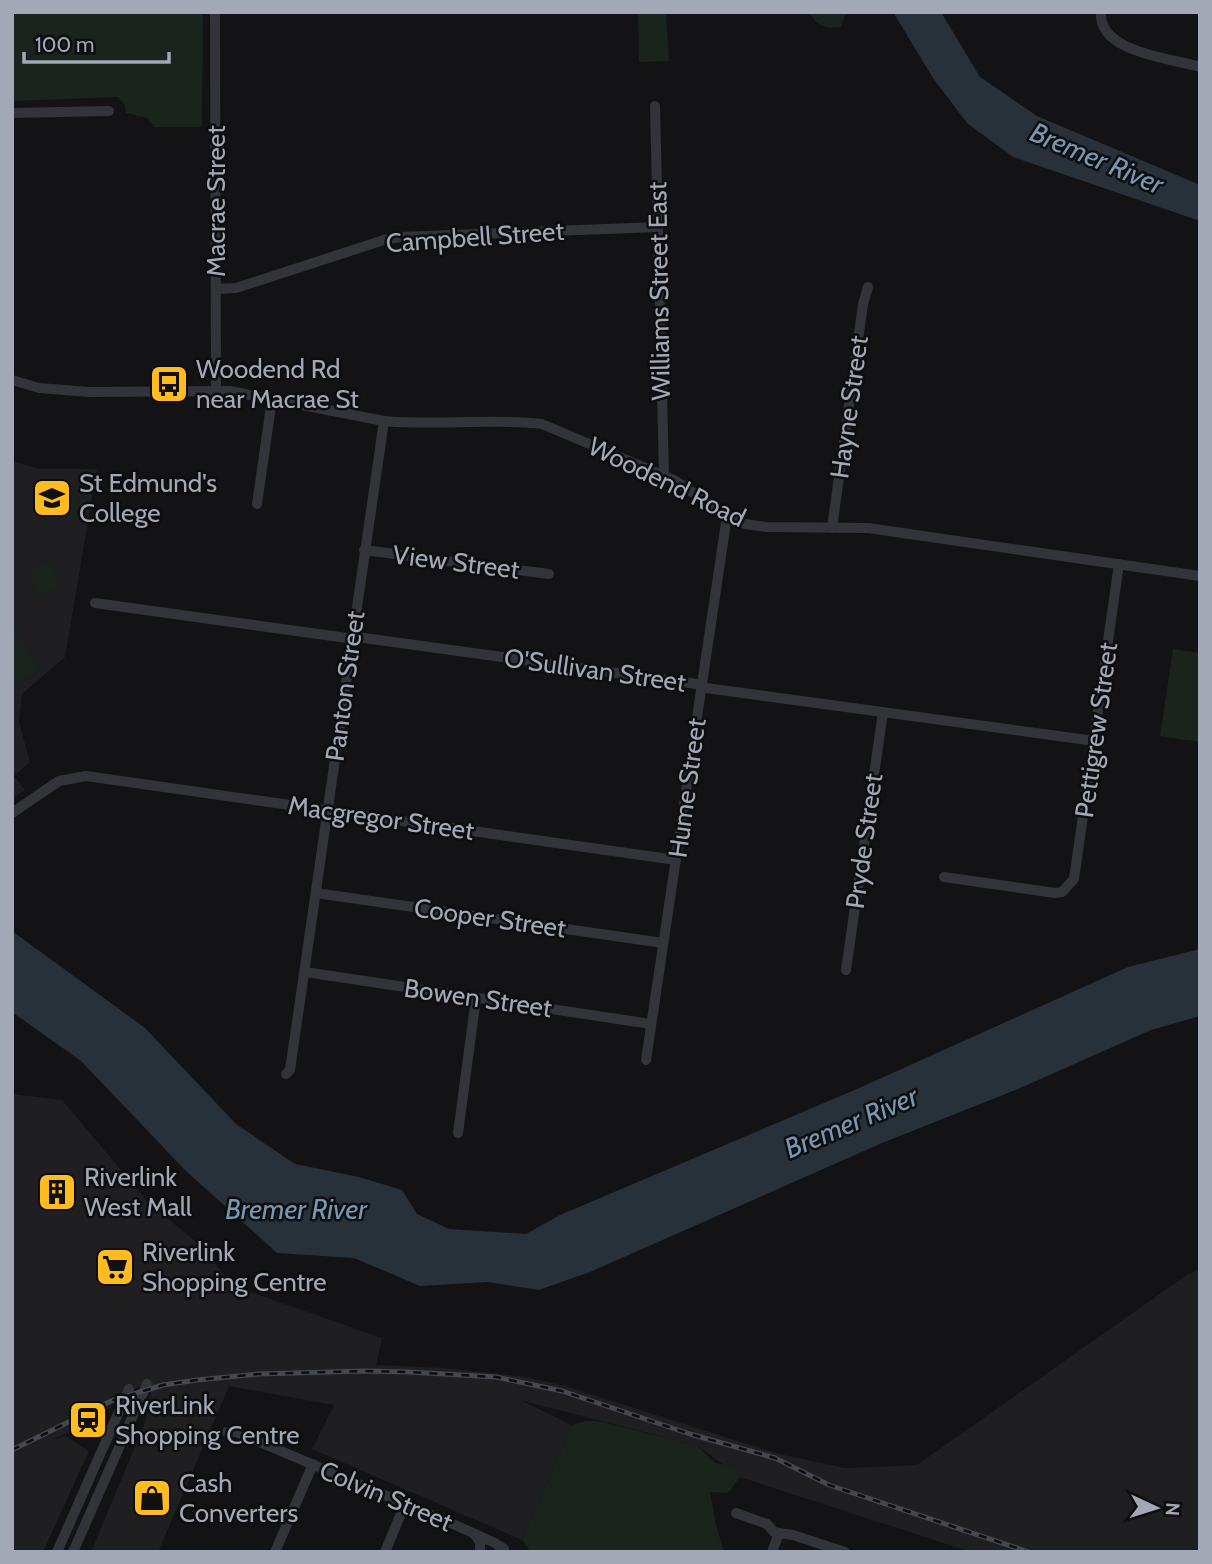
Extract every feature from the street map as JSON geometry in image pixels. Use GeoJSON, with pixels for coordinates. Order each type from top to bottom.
{"type":"FeatureCollection","features":[{"type":"Feature","properties":{"kind":"street","name":"Macrae Street"},"geometry":{"type":"LineString","coordinates":[[215,12],[216,391]]}},
{"type":"Feature","properties":{"kind":"street"},"geometry":{"type":"LineString","coordinates":[[1101,12],[1101,21],[1106,30],[1134,51],[1200,67]]}},
{"type":"Feature","properties":{"kind":"street","name":"Williams Street East"},"geometry":{"type":"LineString","coordinates":[[655,106],[664,475]]}},
{"type":"Feature","properties":{"kind":"street"},"geometry":{"type":"LineString","coordinates":[[12,113],[109,111]]}},
{"type":"Feature","properties":{"kind":"street","name":"Campbell Street"},"geometry":{"type":"LineString","coordinates":[[216,289],[236,288],[400,237],[658,227]]}},
{"type":"Feature","properties":{"kind":"street","name":"Hayne Street"},"geometry":{"type":"LineString","coordinates":[[832,528],[863,304],[868,287]]}},
{"type":"Feature","properties":{"kind":"street","name":"Woodend Road"},"geometry":{"type":"LineString","coordinates":[[12,380],[39,388],[89,392],[216,391],[407,423],[519,421],[542,424],[664,475],[727,516],[745,524],[766,527],[868,528],[1200,576]]}},
{"type":"Feature","properties":{"kind":"street"},"geometry":{"type":"LineString","coordinates":[[257,504],[272,399]]}},
{"type":"Feature","properties":{"kind":"street","name":"Panton Street"},"geometry":{"type":"LineString","coordinates":[[286,1074],[290,1070],[305,972],[384,421]]}},
{"type":"Feature","properties":{"kind":"street","name":"Hume Street"},"geometry":{"type":"LineString","coordinates":[[646,1060],[727,516]]}},
{"type":"Feature","properties":{"kind":"street","name":"View Street"},"geometry":{"type":"LineString","coordinates":[[364,550],[548,574]]}},
{"type":"Feature","properties":{"kind":"street","name":"Pettigrew Street"},"geometry":{"type":"LineString","coordinates":[[944,877],[1046,893],[1062,892],[1074,879],[1119,564]]}},
{"type":"Feature","properties":{"kind":"street","name":"O'Sullivan Street"},"geometry":{"type":"LineString","coordinates":[[95,603],[1094,741]]}},
{"type":"Feature","properties":{"kind":"street","name":"Pryde Street"},"geometry":{"type":"LineString","coordinates":[[846,970],[883,712]]}},
{"type":"Feature","properties":{"kind":"street","name":"Macgregor Street"},"geometry":{"type":"LineString","coordinates":[[12,813],[58,781],[86,776],[676,860]]}},
{"type":"Feature","properties":{"kind":"street","name":"Cooper Street"},"geometry":{"type":"LineString","coordinates":[[316,893],[663,943]]}},
{"type":"Feature","properties":{"kind":"street","name":"Bowen Street"},"geometry":{"type":"LineString","coordinates":[[305,972],[651,1024]]}},
{"type":"Feature","properties":{"kind":"street"},"geometry":{"type":"LineString","coordinates":[[458,1133],[476,999]]}},
{"type":"Feature","properties":{"kind":"street"},"geometry":{"type":"LineString","coordinates":[[73,1552],[147,1384]]}},
{"type":"Feature","properties":{"kind":"street"},"geometry":{"type":"LineString","coordinates":[[57,1552],[129,1389]]}},
{"type":"Feature","properties":{"kind":"street","name":"Colvin Street"},"geometry":{"type":"LineString","coordinates":[[227,1432],[236,1432],[313,1464],[471,1532],[503,1550]]}},
{"type":"Feature","properties":{"kind":"street"},"geometry":{"type":"LineString","coordinates":[[275,1552],[313,1464]]}},
{"type":"Feature","properties":{"kind":"street"},"geometry":{"type":"LineString","coordinates":[[385,1552],[405,1504]]}},
{"type":"Feature","properties":{"kind":"street"},"geometry":{"type":"LineString","coordinates":[[736,1513],[767,1524],[774,1532],[793,1535],[845,1552]]}},
{"type":"Feature","properties":{"kind":"street"},"geometry":{"type":"LineString","coordinates":[[471,1532],[480,1542],[481,1552]]}},
{"type":"Feature","properties":{"kind":"street"},"geometry":{"type":"LineString","coordinates":[[772,1552],[779,1533]]}},
{"type":"Feature","properties":{"kind":"shaded area"},"geometry":{"type":"Polygon","coordinates":[[[12,12],[203,12],[202,127],[154,127],[147,118],[126,113],[125,105],[118,97],[12,101],[12,12]]]}},
{"type":"Feature","properties":{"kind":"shaded area"},"geometry":{"type":"Polygon","coordinates":[[[628,12],[666,12],[669,61],[639,62],[638,15],[628,12]]]}},
{"type":"Feature","properties":{"kind":"shaded area"},"geometry":{"type":"Polygon","coordinates":[[[809,12],[846,12],[841,27],[835,28],[822,26],[809,12]]]}},
{"type":"Feature","properties":{"kind":"shaded area"},"geometry":{"type":"Polygon","coordinates":[[[12,461],[40,469],[97,469],[65,657],[22,694],[19,722],[30,762],[14,776],[25,790],[12,799],[12,461]]]}},
{"type":"Feature","properties":{"kind":"shaded area"},"geometry":{"type":"Polygon","coordinates":[[[61,495],[79,498],[75,519],[57,516],[61,495]]]}},
{"type":"Feature","properties":{"kind":"shaded area"},"geometry":{"type":"Polygon","coordinates":[[[48,561],[61,585],[40,596],[27,573],[48,561]]]}},
{"type":"Feature","properties":{"kind":"shaded area"},"geometry":{"type":"Polygon","coordinates":[[[12,623],[38,671],[12,685],[12,623]]]}},
{"type":"Feature","properties":{"kind":"shaded area"},"geometry":{"type":"Polygon","coordinates":[[[1173,649],[1200,653],[1200,742],[1160,736],[1173,649]]]}},
{"type":"Feature","properties":{"kind":"shaded area"},"geometry":{"type":"Polygon","coordinates":[[[12,1094],[62,1100],[147,1201],[203,1248],[233,1286],[382,1338],[376,1365],[444,1368],[527,1377],[565,1386],[779,1454],[845,1468],[917,1465],[1188,1274],[1200,1270],[1200,1552],[971,1552],[740,1477],[698,1446],[520,1400],[572,1425],[522,1540],[312,1449],[334,1405],[229,1386],[158,1552],[91,1552],[145,1423],[152,1383],[110,1397],[111,1408],[103,1410],[104,1415],[52,1440],[65,1436],[89,1451],[43,1552],[12,1552],[12,1094]]]}},
{"type":"Feature","properties":{"kind":"shaded area"},"geometry":{"type":"Polygon","coordinates":[[[599,1421],[698,1446],[715,1463],[732,1466],[740,1477],[728,1493],[710,1492],[724,1552],[530,1551],[522,1540],[572,1425],[599,1421]]]}},
{"type":"Feature","properties":{"kind":"water","name":"Bremer River"},"geometry":{"type":"Polygon","coordinates":[[[893,12],[941,12],[980,77],[1037,116],[1200,185],[1200,221],[1013,157],[967,123],[933,78],[893,12]]]}},
{"type":"Feature","properties":{"kind":"water","name":"Bremer River"},"geometry":{"type":"Polygon","coordinates":[[[12,931],[145,1028],[236,1124],[295,1164],[359,1177],[402,1190],[417,1214],[449,1229],[526,1234],[560,1215],[857,1089],[1128,967],[1200,949],[1200,1016],[1151,1030],[1018,1089],[882,1143],[590,1272],[539,1290],[488,1282],[420,1286],[354,1258],[277,1253],[186,1171],[81,1061],[12,1012],[12,931]]]}},
{"type":"Feature","properties":{"kind":"railway"},"geometry":{"type":"LineString","coordinates":[[12,1450],[111,1401],[163,1385],[258,1374],[364,1371],[496,1377],[562,1391],[690,1434],[775,1458],[829,1485],[1029,1552]]}},
{"type":"Feature","properties":{"kind":"place","name":"Woodend Rd near Macrae St"},"geometry":{"type":"Point","coordinates":[169,384]}},
{"type":"Feature","properties":{"kind":"place","name":"St Edmund's College"},"geometry":{"type":"Point","coordinates":[52,498]}},
{"type":"Feature","properties":{"kind":"place","name":"Riverlink West Mall"},"geometry":{"type":"Point","coordinates":[57,1192]}},
{"type":"Feature","properties":{"kind":"place","name":"Riverlink Shopping Centre"},"geometry":{"type":"Point","coordinates":[115,1267]}},
{"type":"Feature","properties":{"kind":"place","name":"RiverLink Shopping Centre"},"geometry":{"type":"Point","coordinates":[88,1420]}},
{"type":"Feature","properties":{"kind":"place","name":"Cash Converters"},"geometry":{"type":"Point","coordinates":[152,1498]}}]}
